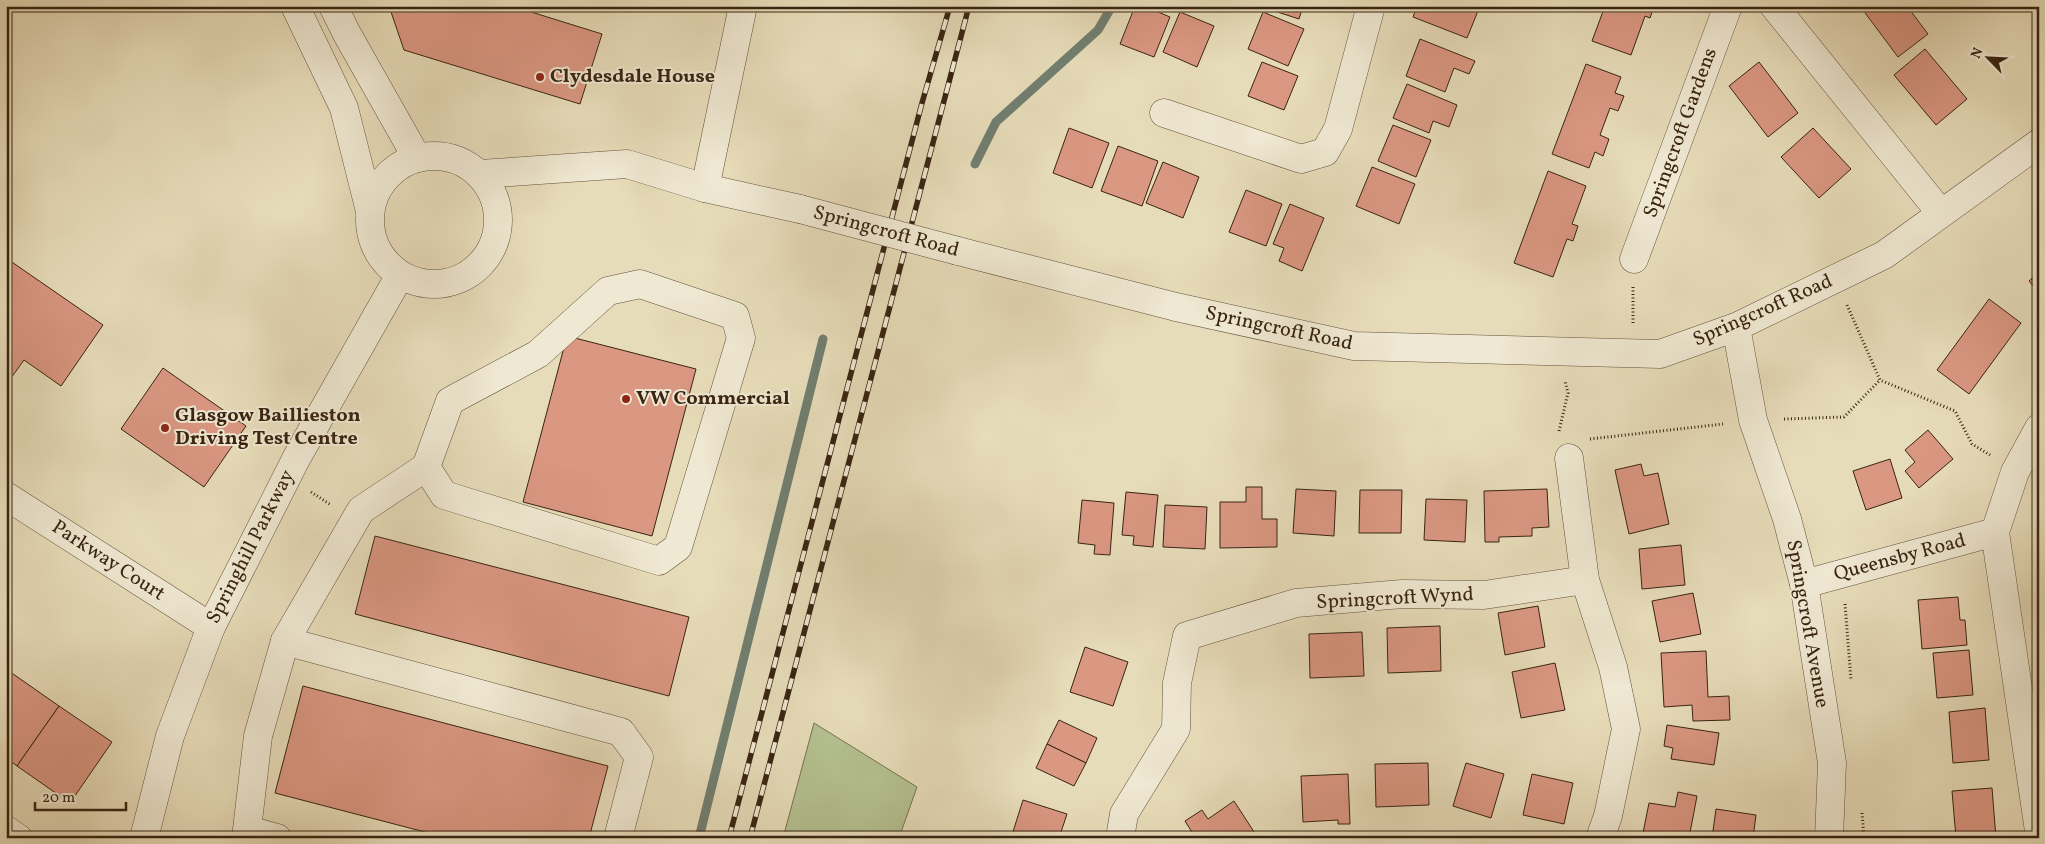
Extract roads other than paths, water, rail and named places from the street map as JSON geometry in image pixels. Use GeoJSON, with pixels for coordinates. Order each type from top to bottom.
{"type":"FeatureCollection","features":[{"type":"Feature","properties":{"kind":"street"},"geometry":{"type":"LineString","coordinates":[[295,6],[344,108],[370,211],[370,229],[376,247],[386,262],[400,274],[419,282],[440,284],[460,279],[477,267],[490,251],[497,232],[498,211],[492,191],[480,174],[466,164],[450,157],[434,155],[417,158],[400,165],[386,177],[375,193],[370,211]]}},
{"type":"Feature","properties":{"kind":"street"},"geometry":{"type":"LineString","coordinates":[[334,6],[347,34],[417,158]]}},
{"type":"Feature","properties":{"kind":"street"},"geometry":{"type":"LineString","coordinates":[[705,188],[744,6]]}},
{"type":"Feature","properties":{"kind":"street"},"geometry":{"type":"LineString","coordinates":[[1164,113],[1301,159],[1325,152],[1338,129],[1371,6]]}},
{"type":"Feature","properties":{"kind":"street","name":"Springcroft Gardens"},"geometry":{"type":"LineString","coordinates":[[1634,259],[1728,6]]}},
{"type":"Feature","properties":{"kind":"street"},"geometry":{"type":"LineString","coordinates":[[1774,6],[1940,212]]}},
{"type":"Feature","properties":{"kind":"street","name":"Springcroft Road"},"geometry":{"type":"LineString","coordinates":[[480,174],[627,164],[705,188],[800,209],[1176,307],[1354,346],[1660,354],[1736,327],[1884,255],[1940,212],[2039,143]]}},
{"type":"Feature","properties":{"kind":"street","name":"Springhill Parkway"},"geometry":{"type":"LineString","coordinates":[[144,838],[170,736],[211,627],[287,477],[400,274]]}},
{"type":"Feature","properties":{"kind":"street"},"geometry":{"type":"LineString","coordinates":[[277,838],[247,834],[258,736],[285,641],[361,510],[426,467],[450,401],[538,354],[608,291],[640,284],[735,316],[742,338],[678,547],[659,561],[444,495],[426,467]]}},
{"type":"Feature","properties":{"kind":"street","name":"Springcroft Avenue"},"geometry":{"type":"LineString","coordinates":[[1736,327],[1753,420],[1787,519],[1804,584],[1832,763],[1829,838]]}},
{"type":"Feature","properties":{"kind":"street","name":"Queensby Road"},"geometry":{"type":"LineString","coordinates":[[2039,428],[2015,472],[1995,532],[2036,795],[2039,831]]}},
{"type":"Feature","properties":{"kind":"street"},"geometry":{"type":"LineString","coordinates":[[1577,449],[1585,580],[1613,667],[1626,729],[1608,816],[1600,838]]}},
{"type":"Feature","properties":{"kind":"street","name":"Parkway Court"},"geometry":{"type":"LineString","coordinates":[[6,496],[211,627]]}},
{"type":"Feature","properties":{"kind":"street","name":"Queensby Road"},"geometry":{"type":"LineString","coordinates":[[1804,584],[1995,532]]}},
{"type":"Feature","properties":{"kind":"street","name":"Springcroft Wynd"},"geometry":{"type":"LineString","coordinates":[[1120,838],[1124,814],[1176,729],[1177,683],[1187,636],[1296,603],[1402,594],[1484,595],[1585,580]]}},
{"type":"Feature","properties":{"kind":"street"},"geometry":{"type":"LineString","coordinates":[[285,641],[621,732],[639,757],[618,838]]}},
{"type":"Feature","properties":{"kind":"street"},"geometry":{"type":"LineString","coordinates":[[6,830],[18,838]]}},
{"type":"Feature","properties":{"kind":"waterway"},"geometry":{"type":"LineString","coordinates":[[975,164],[996,122],[1098,30],[1112,6]]}},
{"type":"Feature","properties":{"kind":"waterway"},"geometry":{"type":"LineString","coordinates":[[699,838],[823,339]]}},
{"type":"Feature","properties":{"kind":"railway"},"geometry":{"type":"LineString","coordinates":[[729,838],[922,103],[950,6]]}},
{"type":"Feature","properties":{"kind":"railway"},"geometry":{"type":"LineString","coordinates":[[750,838],[969,6]]}},
{"type":"Feature","properties":{"kind":"place","name":"Clydesdale House"},"geometry":{"type":"Point","coordinates":[540,77]}},
{"type":"Feature","properties":{"kind":"place","name":"VW Commercial"},"geometry":{"type":"Point","coordinates":[626,399]}},
{"type":"Feature","properties":{"kind":"place","name":"Glasgow Baillieston Driving Test Centre"},"geometry":{"type":"Point","coordinates":[165,428]}}]}
